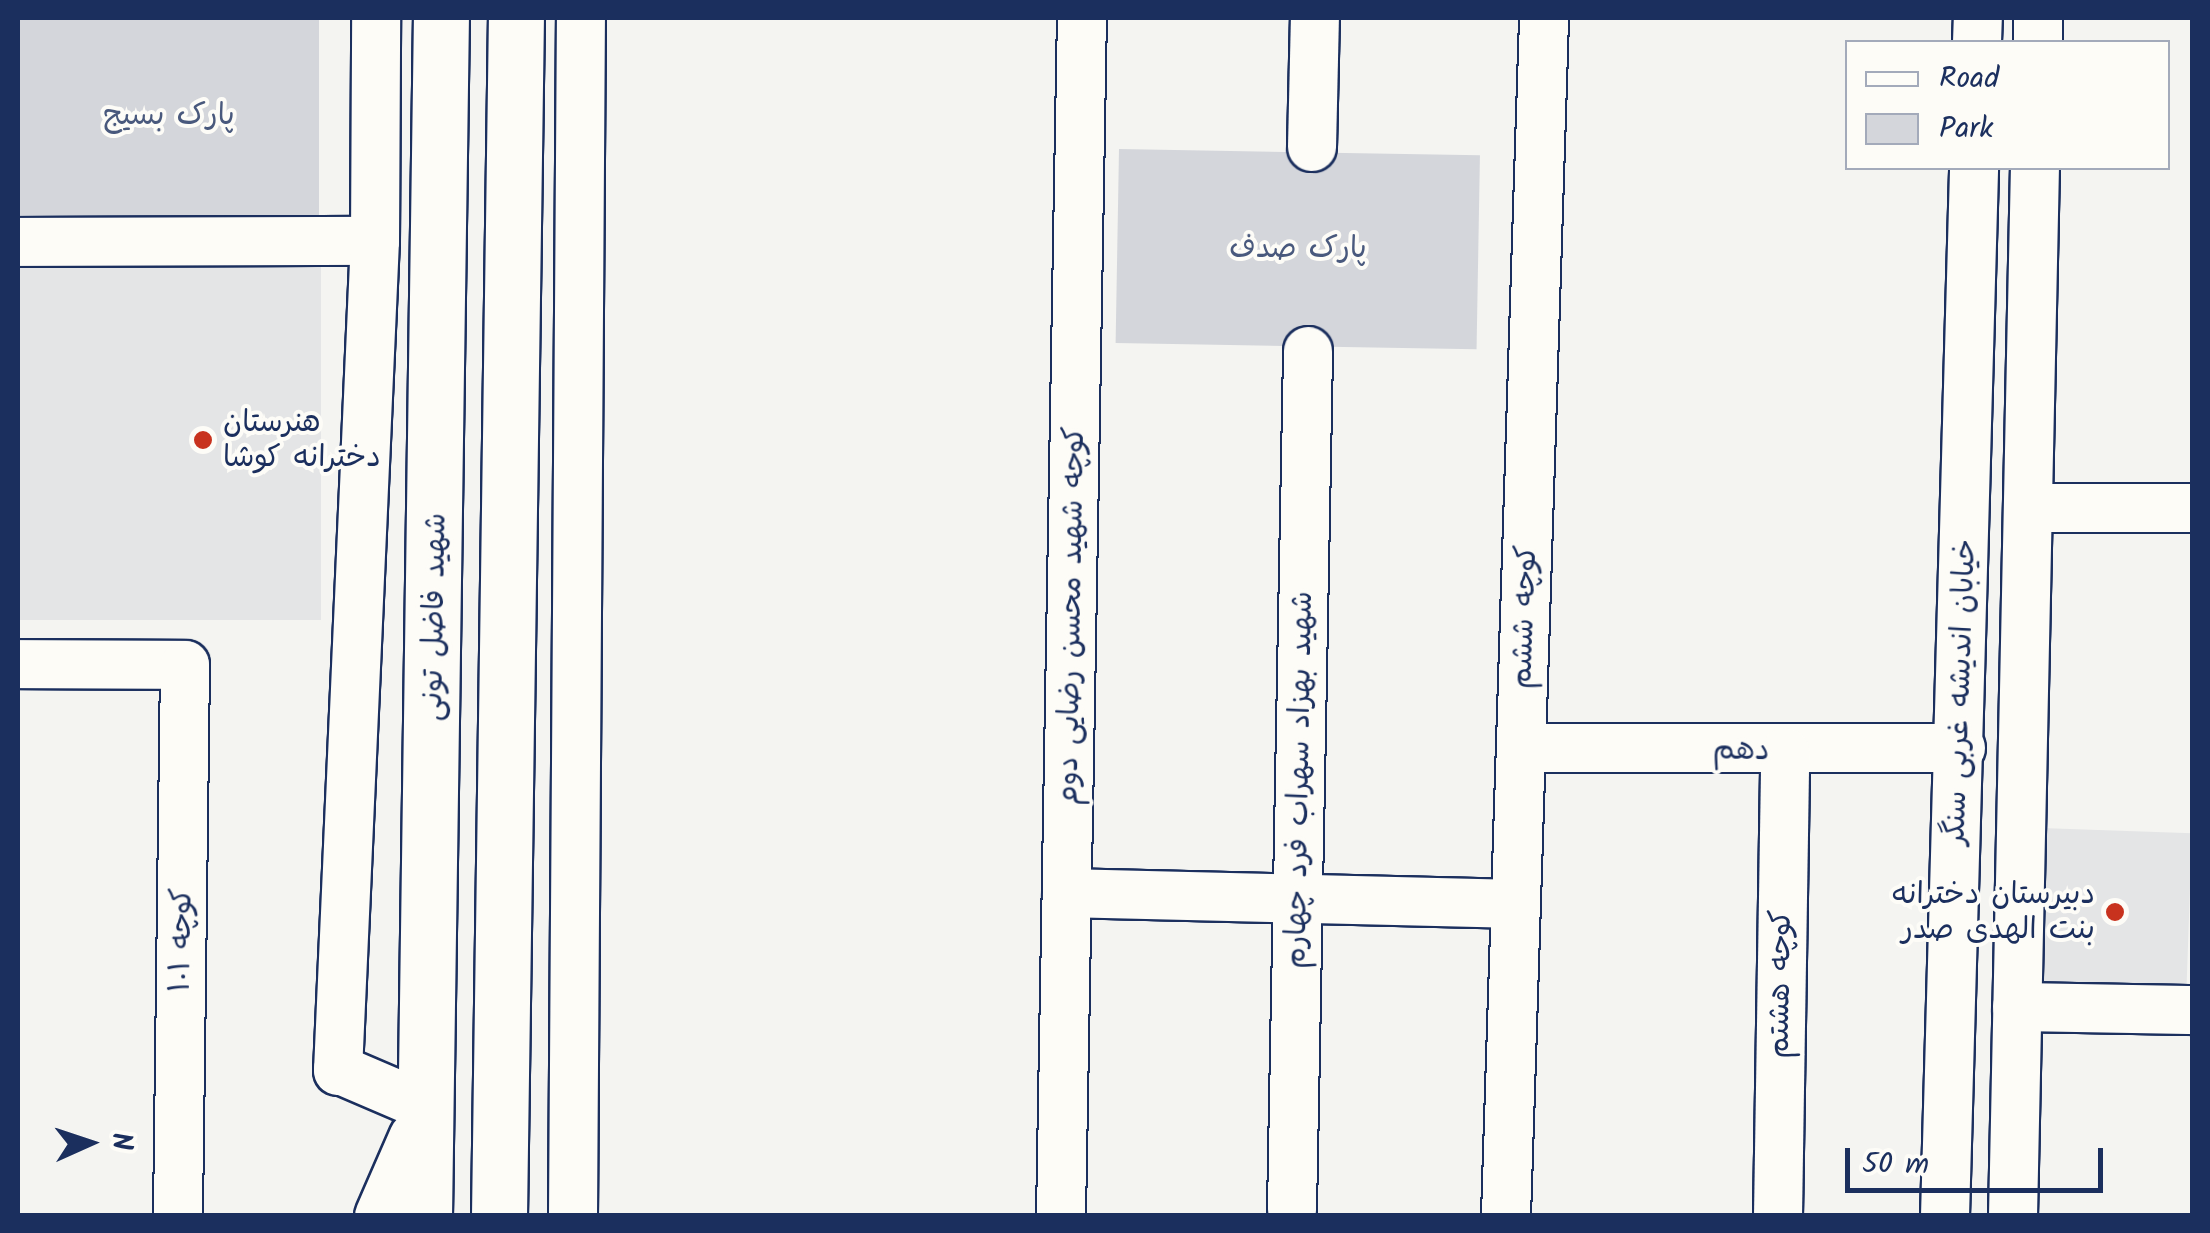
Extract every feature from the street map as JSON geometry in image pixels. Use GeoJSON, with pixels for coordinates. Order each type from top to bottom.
{"type":"FeatureCollection","features":[{"type":"Feature","properties":{"kind":"main road","name":"شهید فاضل تونی"},"geometry":{"type":"LineString","coordinates":[[424,1216],[429,1108],[442,18]]}},
{"type":"Feature","properties":{"kind":"main road"},"geometry":{"type":"LineString","coordinates":[[500,1216],[516,18]]}},
{"type":"Feature","properties":{"kind":"main road"},"geometry":{"type":"LineString","coordinates":[[382,1216],[429,1108]]}},
{"type":"Feature","properties":{"kind":"street"},"geometry":{"type":"LineString","coordinates":[[376,18],[375,241],[338,1070],[429,1108]]}},
{"type":"Feature","properties":{"kind":"street"},"geometry":{"type":"LineString","coordinates":[[572,1216],[581,18]]}},
{"type":"Feature","properties":{"kind":"street","name":"کوچه شهید محسن رضایی دوم"},"geometry":{"type":"LineString","coordinates":[[1061,1216],[1082,18]]}},
{"type":"Feature","properties":{"kind":"street"},"geometry":{"type":"LineString","coordinates":[[1312,148],[1315,18]]}},
{"type":"Feature","properties":{"kind":"street","name":"کوچه ششم"},"geometry":{"type":"LineString","coordinates":[[1506,1216],[1544,18]]}},
{"type":"Feature","properties":{"kind":"street","name":"خیابان اندیشه غربی سنگر"},"geometry":{"type":"LineString","coordinates":[[1945,1216],[1974,170]]}},
{"type":"Feature","properties":{"kind":"street","name":"خیابان اندیشه غربی سنگر"},"geometry":{"type":"LineString","coordinates":[[2013,1216],[2035,170]]}},
{"type":"Feature","properties":{"kind":"street"},"geometry":{"type":"LineString","coordinates":[[18,242],[375,241]]}},
{"type":"Feature","properties":{"kind":"street"},"geometry":{"type":"LineString","coordinates":[[372,312],[438,322]]}},
{"type":"Feature","properties":{"kind":"street","name":"شهید بهزاد سهراب فرد چهارم"},"geometry":{"type":"LineString","coordinates":[[1292,1210],[1308,351]]}},
{"type":"Feature","properties":{"kind":"street"},"geometry":{"type":"LineString","coordinates":[[2028,508],[2192,508]]}},
{"type":"Feature","properties":{"kind":"street","name":"۱۰۱ کوچه"},"geometry":{"type":"LineString","coordinates":[[18,664],[185,665],[178,1216]]}},
{"type":"Feature","properties":{"kind":"street","name":"دهم"},"geometry":{"type":"LineString","coordinates":[[1520,748],[1785,752],[1960,748]]}},
{"type":"Feature","properties":{"kind":"street","name":"کوچه هشتم"},"geometry":{"type":"LineString","coordinates":[[1778,1216],[1785,752]]}},
{"type":"Feature","properties":{"kind":"street"},"geometry":{"type":"LineString","coordinates":[[1067,893],[1516,904]]}},
{"type":"Feature","properties":{"kind":"street"},"geometry":{"type":"LineString","coordinates":[[2017,1007],[2192,1010]]}},
{"type":"Feature","properties":{"kind":"shaded area","name":"هنرستان دخترانه کوشا"},"geometry":{"type":"Polygon","coordinates":[[[18,258],[321,258],[321,620],[18,620],[18,258]]]}},
{"type":"Feature","properties":{"kind":"shaded area","name":"دبیرستان دخترانه بنت الهدی صدر"},"geometry":{"type":"Polygon","coordinates":[[[2041,828],[2192,833],[2186,996],[2035,991],[2041,828]]]}},
{"type":"Feature","properties":{"kind":"green space","name":"پارک بسیج"},"geometry":{"type":"Polygon","coordinates":[[[18,18],[319,18],[319,215],[18,215],[18,18]]]}},
{"type":"Feature","properties":{"kind":"green space","name":"پارک صدف"},"geometry":{"type":"Polygon","coordinates":[[[1119,149],[1480,155],[1477,349],[1116,343],[1119,149]]]}},
{"type":"Feature","properties":{"kind":"place","name":"هنرستان دخترانه کوشا"},"geometry":{"type":"Point","coordinates":[203,440]}},
{"type":"Feature","properties":{"kind":"place","name":"دبیرستان دخترانه بنت الهدی صدر"},"geometry":{"type":"Point","coordinates":[2115,912]}}]}
